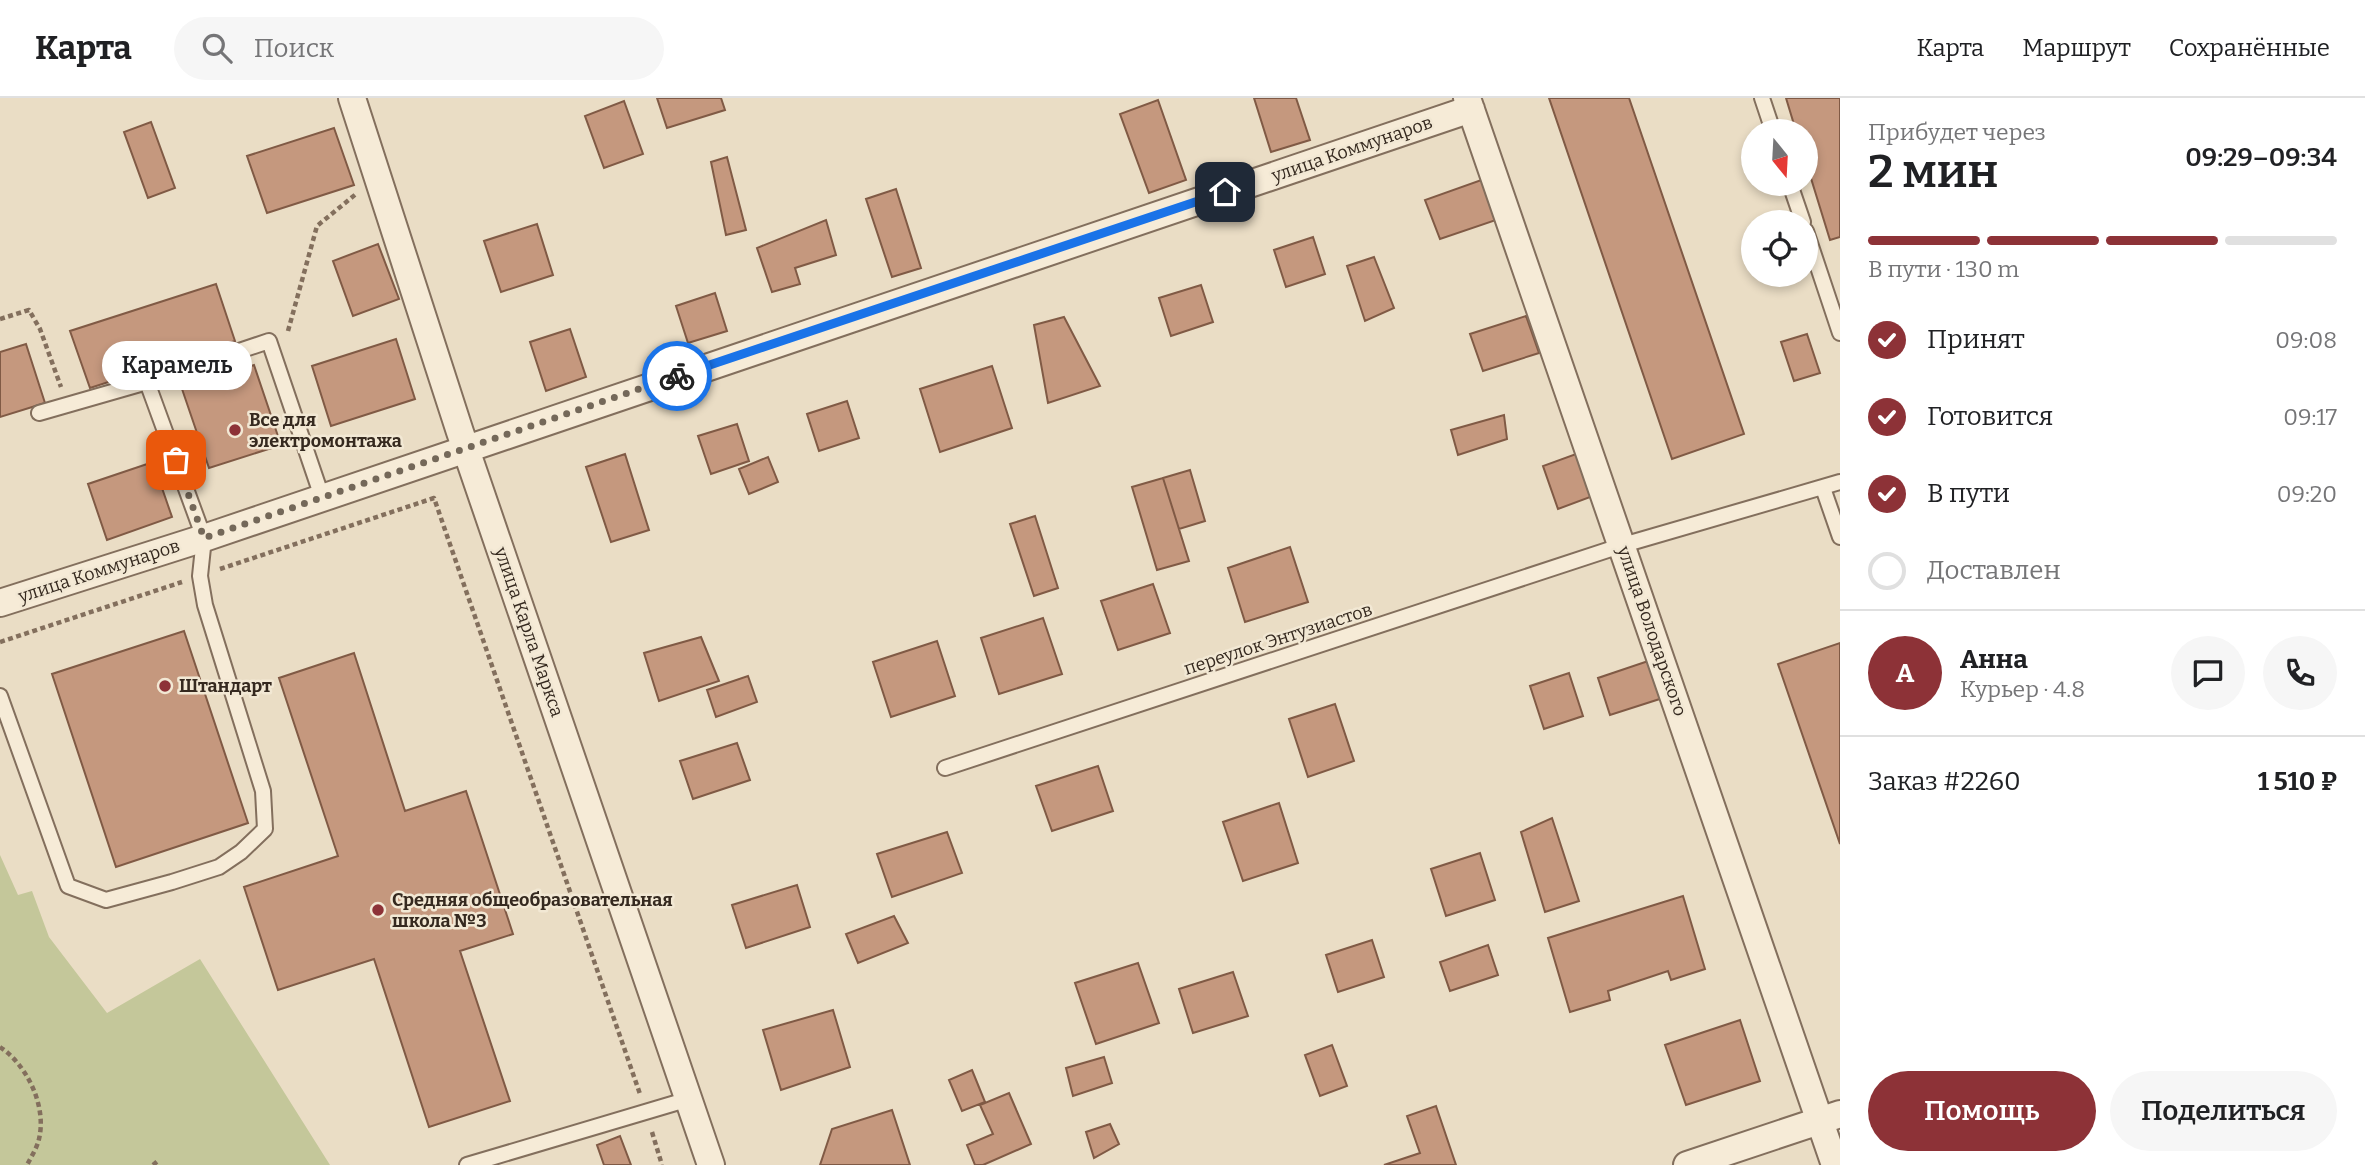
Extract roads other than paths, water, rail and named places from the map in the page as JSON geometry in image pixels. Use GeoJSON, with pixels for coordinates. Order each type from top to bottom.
{"type":"FeatureCollection","features":[{"type":"Feature","properties":{"kind":"street","name":"улица Карла Маркса"},"geometry":{"type":"LineString","coordinates":[[352,98],[466,448],[711,1165]]}},
{"type":"Feature","properties":{"kind":"street","name":"улица Коммунаров"},"geometry":{"type":"LineString","coordinates":[[0,603],[204,538],[1469,104]]}},
{"type":"Feature","properties":{"kind":"street","name":"улица Володарского"},"geometry":{"type":"LineString","coordinates":[[1469,104],[1623,545],[1829,1117],[1835,1165]]}},
{"type":"Feature","properties":{"kind":"street"},"geometry":{"type":"LineString","coordinates":[[1686,1165],[1829,1117]]}},
{"type":"Feature","properties":{"kind":"lane"},"geometry":{"type":"LineString","coordinates":[[1762,98],[1769,119]]}},
{"type":"Feature","properties":{"kind":"lane"},"geometry":{"type":"LineString","coordinates":[[1818,267],[1840,332]]}},
{"type":"Feature","properties":{"kind":"lane"},"geometry":{"type":"LineString","coordinates":[[39,413],[147,382],[269,341],[322,497]]}},
{"type":"Feature","properties":{"kind":"lane"},"geometry":{"type":"LineString","coordinates":[[0,696],[68,886],[106,900],[219,867],[241,852],[265,829],[263,791],[205,604],[200,576],[204,538],[147,382]]}},
{"type":"Feature","properties":{"kind":"lane","name":"переулок Энтузиастов"},"geometry":{"type":"LineString","coordinates":[[945,768],[1623,545],[1840,482]]}},
{"type":"Feature","properties":{"kind":"lane"},"geometry":{"type":"LineString","coordinates":[[1823,488],[1840,537]]}},
{"type":"Feature","properties":{"kind":"lane"},"geometry":{"type":"LineString","coordinates":[[467,1165],[689,1099]]}},
{"type":"Feature","properties":{"kind":"place","name":"Все для электромонтажа"},"geometry":{"type":"Point","coordinates":[235,430]}},
{"type":"Feature","properties":{"kind":"place","name":"Карамель"},"geometry":{"type":"Point","coordinates":[176,460]}},
{"type":"Feature","properties":{"kind":"place","name":"Штандарт"},"geometry":{"type":"Point","coordinates":[165,686]}},
{"type":"Feature","properties":{"kind":"place","name":"Средняя общеобразовательная школа №3"},"geometry":{"type":"Point","coordinates":[378,910]}}]}
